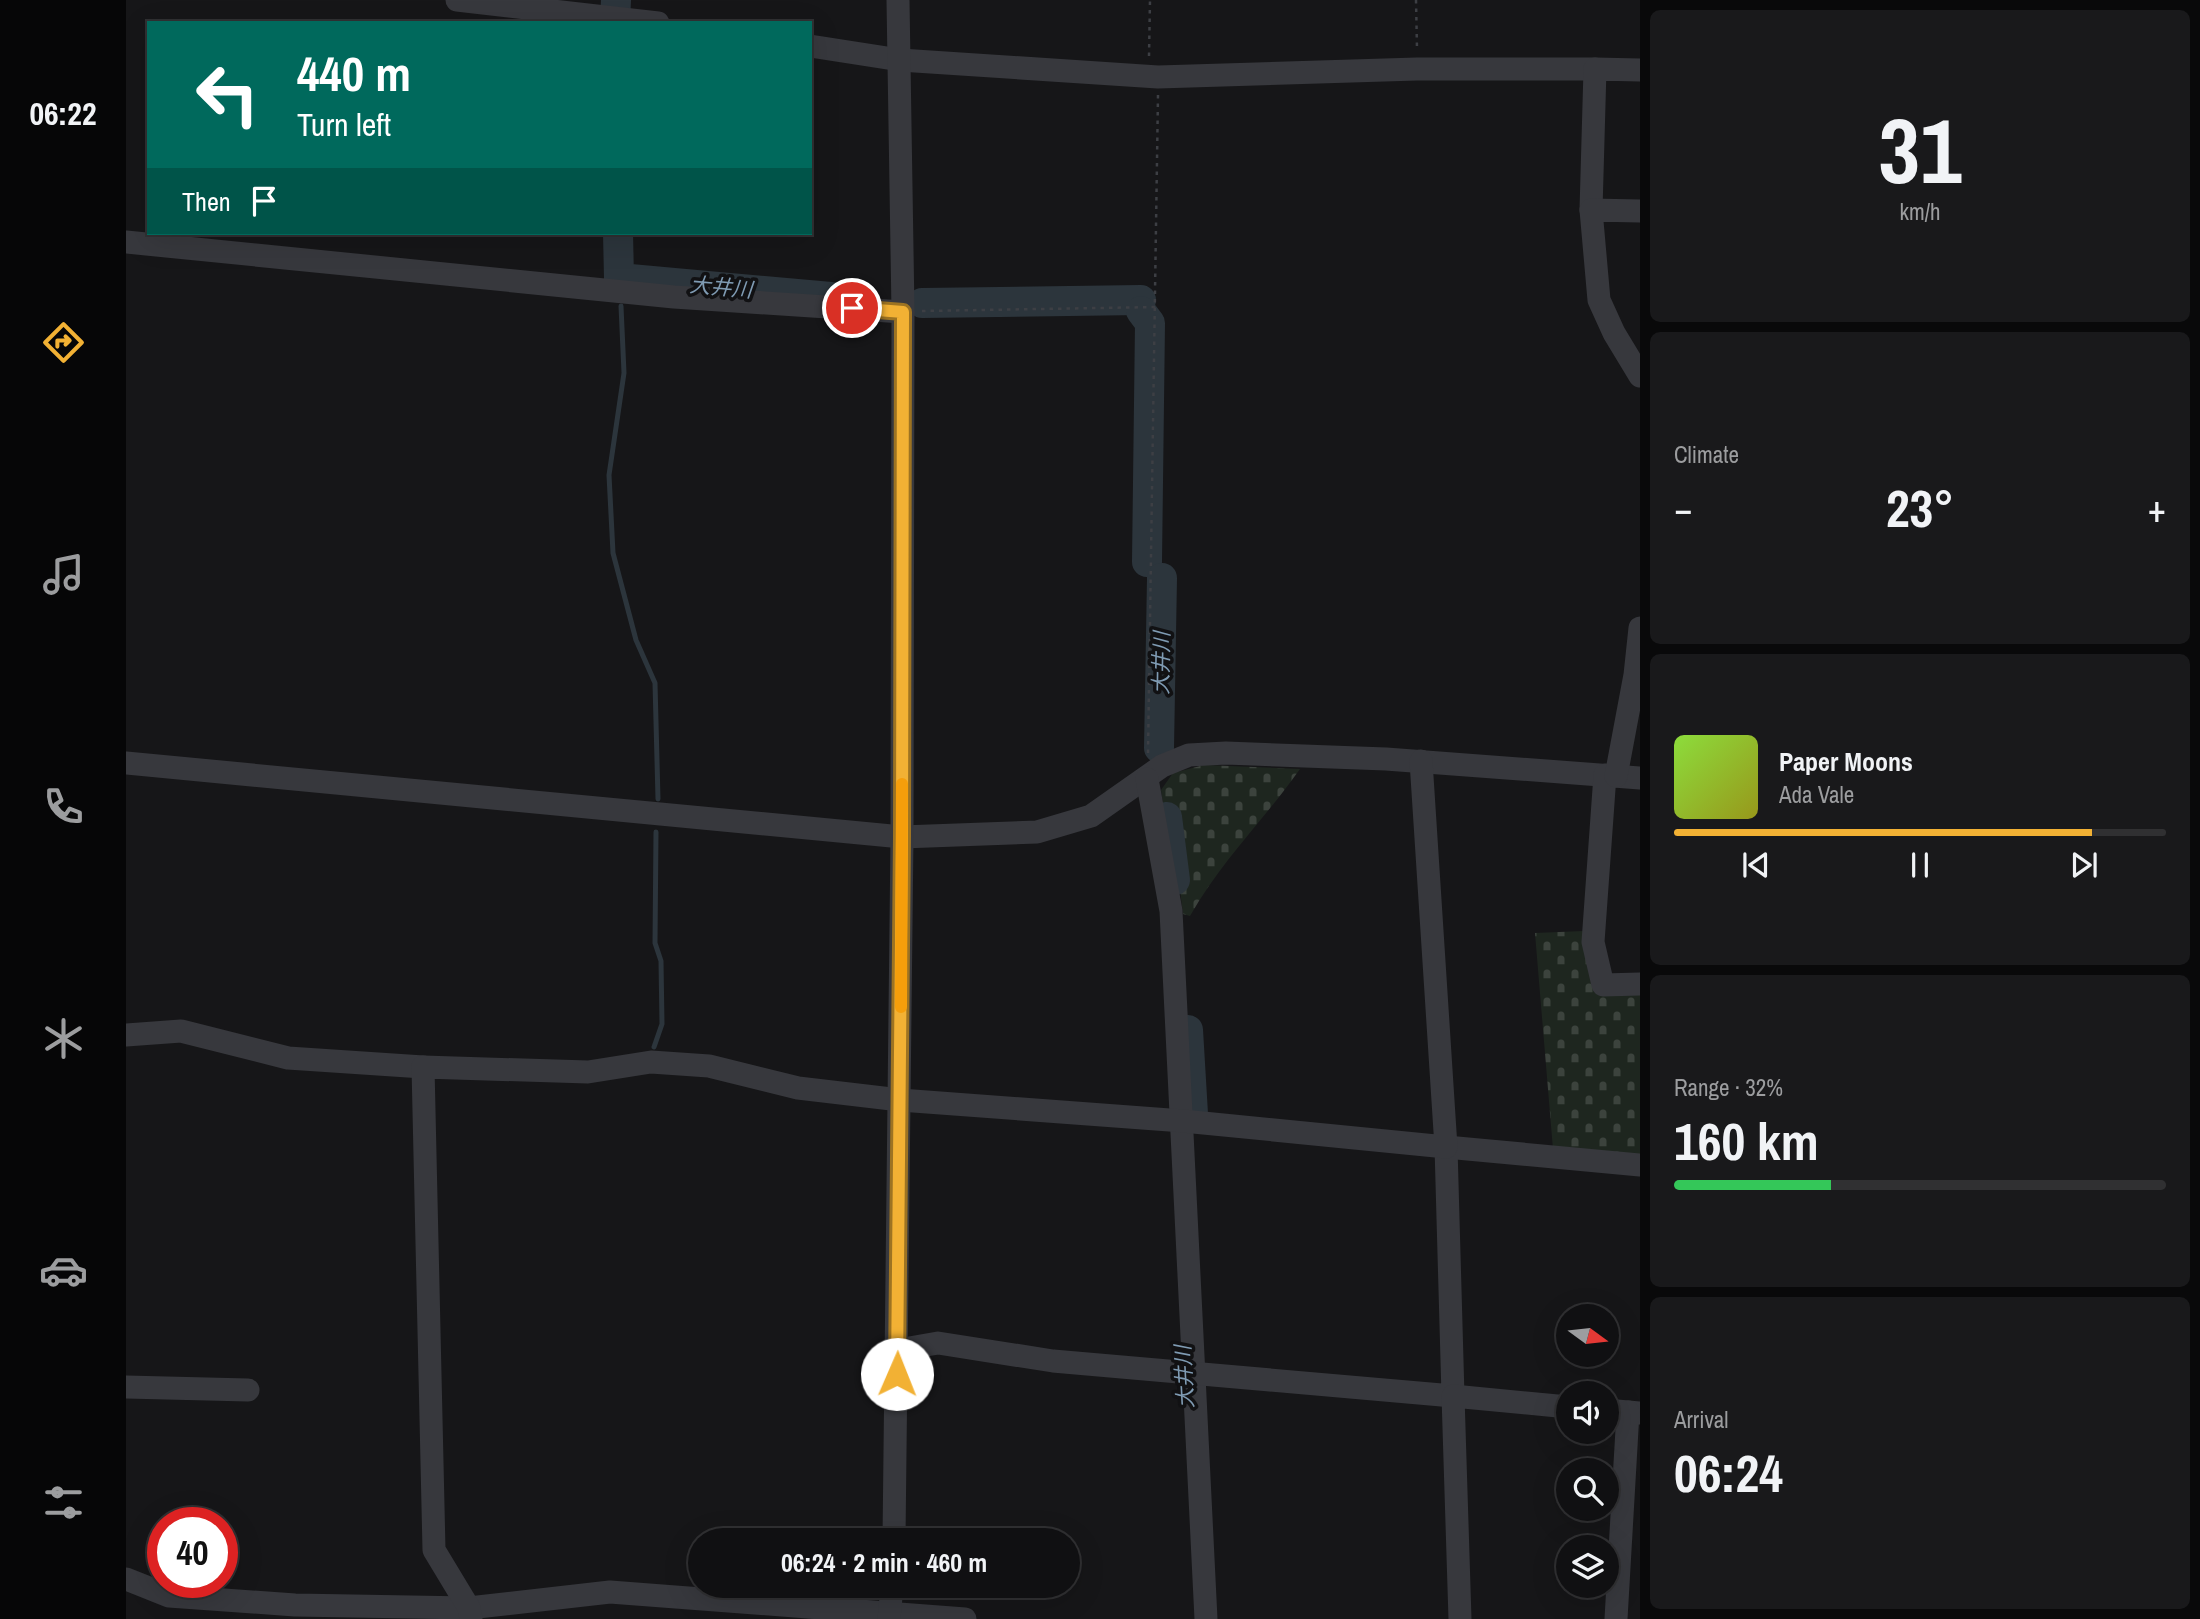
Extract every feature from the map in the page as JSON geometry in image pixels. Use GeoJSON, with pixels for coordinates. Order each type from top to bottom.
{"type":"FeatureCollection","features":[{"type":"Feature","properties":{"kind":"street"},"geometry":{"type":"LineString","coordinates":[[457,0],[645,21]]}},
{"type":"Feature","properties":{"kind":"street"},"geometry":{"type":"LineString","coordinates":[[894,1528],[902,837],[903,312],[898,0]]}},
{"type":"Feature","properties":{"kind":"street"},"geometry":{"type":"LineString","coordinates":[[812,46],[900,60],[1153,76],[1417,69],[1640,69]]}},
{"type":"Feature","properties":{"kind":"street"},"geometry":{"type":"LineString","coordinates":[[1595,69],[1591,210],[1599,300],[1640,376]]}},
{"type":"Feature","properties":{"kind":"street"},"geometry":{"type":"LineString","coordinates":[[1591,210],[1640,211]]}},
{"type":"Feature","properties":{"kind":"street"},"geometry":{"type":"LineString","coordinates":[[126,242],[674,297],[903,312]]}},
{"type":"Feature","properties":{"kind":"street"},"geometry":{"type":"LineString","coordinates":[[1640,628],[1635,675],[1611,776],[1592,942],[1603,985],[1640,984]]}},
{"type":"Feature","properties":{"kind":"street"},"geometry":{"type":"LineString","coordinates":[[126,763],[902,837],[1037,832],[1091,816],[1162,766],[1189,755],[1226,753],[1421,761],[1640,778]]}},
{"type":"Feature","properties":{"kind":"street"},"geometry":{"type":"LineString","coordinates":[[1421,761],[1447,1147],[1460,1619]]}},
{"type":"Feature","properties":{"kind":"street"},"geometry":{"type":"LineString","coordinates":[[1147,779],[1171,911],[1206,1619]]}},
{"type":"Feature","properties":{"kind":"street"},"geometry":{"type":"LineString","coordinates":[[126,1035],[181,1031],[288,1058],[423,1067],[589,1072],[651,1062],[709,1066],[798,1088],[900,1100],[1183,1121],[1640,1165]]}},
{"type":"Feature","properties":{"kind":"street"},"geometry":{"type":"LineString","coordinates":[[423,1067],[434,1550],[470,1613]]}},
{"type":"Feature","properties":{"kind":"street"},"geometry":{"type":"LineString","coordinates":[[898,1350],[939,1343],[1053,1362],[1556,1406]]}},
{"type":"Feature","properties":{"kind":"street"},"geometry":{"type":"LineString","coordinates":[[126,1387],[248,1390]]}},
{"type":"Feature","properties":{"kind":"street"},"geometry":{"type":"LineString","coordinates":[[1616,1619],[1625,1412]]}},
{"type":"Feature","properties":{"kind":"street"},"geometry":{"type":"LineString","coordinates":[[126,1579],[170,1607],[470,1613],[610,1592],[890,1616],[965,1619]]}},
{"type":"Feature","properties":{"kind":"street"},"geometry":{"type":"LineString","coordinates":[[890,1616],[891,1598]]}},
{"type":"Feature","properties":{"kind":"path"},"geometry":{"type":"LineString","coordinates":[[1147,779],[1157,307],[1150,0]]}},
{"type":"Feature","properties":{"kind":"path"},"geometry":{"type":"LineString","coordinates":[[1416,0],[1417,69]]}},
{"type":"Feature","properties":{"kind":"path"},"geometry":{"type":"LineString","coordinates":[[903,312],[1157,307]]}},
{"type":"Feature","properties":{"kind":"green space"},"geometry":{"type":"Polygon","coordinates":[[[1204,765],[1300,769],[1215,877],[1190,916],[1183,914],[1172,826],[1164,812],[1161,790],[1173,773],[1204,765]]]}},
{"type":"Feature","properties":{"kind":"green space"},"geometry":{"type":"Polygon","coordinates":[[[1584,931],[1602,995],[1640,989],[1640,1154],[1553,1149],[1535,933],[1584,931]]]}},
{"type":"Feature","properties":{"kind":"waterway","name":"大井川"},"geometry":{"type":"LineString","coordinates":[[615,21],[616,0]]}},
{"type":"Feature","properties":{"kind":"waterway","name":"大井川"},"geometry":{"type":"LineString","coordinates":[[618,235],[619,278],[831,297]]}},
{"type":"Feature","properties":{"kind":"waterway","name":"大井川"},"geometry":{"type":"LineString","coordinates":[[922,303],[1141,300]]}},
{"type":"Feature","properties":{"kind":"waterway"},"geometry":{"type":"LineString","coordinates":[[621,306],[624,373],[609,475],[613,553],[636,640],[655,683],[658,799]]}},
{"type":"Feature","properties":{"kind":"waterway","name":"大井川"},"geometry":{"type":"LineString","coordinates":[[1141,311],[1150,323],[1147,562]]}},
{"type":"Feature","properties":{"kind":"waterway","name":"大井川"},"geometry":{"type":"LineString","coordinates":[[1159,748],[1162,578]]}},
{"type":"Feature","properties":{"kind":"waterway","name":"大井川"},"geometry":{"type":"LineString","coordinates":[[1167,817],[1175,880]]}},
{"type":"Feature","properties":{"kind":"waterway"},"geometry":{"type":"LineString","coordinates":[[654,1047],[662,1024],[661,961],[655,943],[656,832]]}},
{"type":"Feature","properties":{"kind":"waterway","name":"大井川"},"geometry":{"type":"LineString","coordinates":[[1188,1030],[1193,1114]]}},
{"type":"Feature","properties":{"kind":"slow traffic"},"geometry":{"type":"LineString","coordinates":[[901,1007],[902,784]]}},
{"type":"Feature","properties":{"kind":"route"},"geometry":{"type":"LineString","coordinates":[[852,308],[903,312],[897,1374]]}}]}
